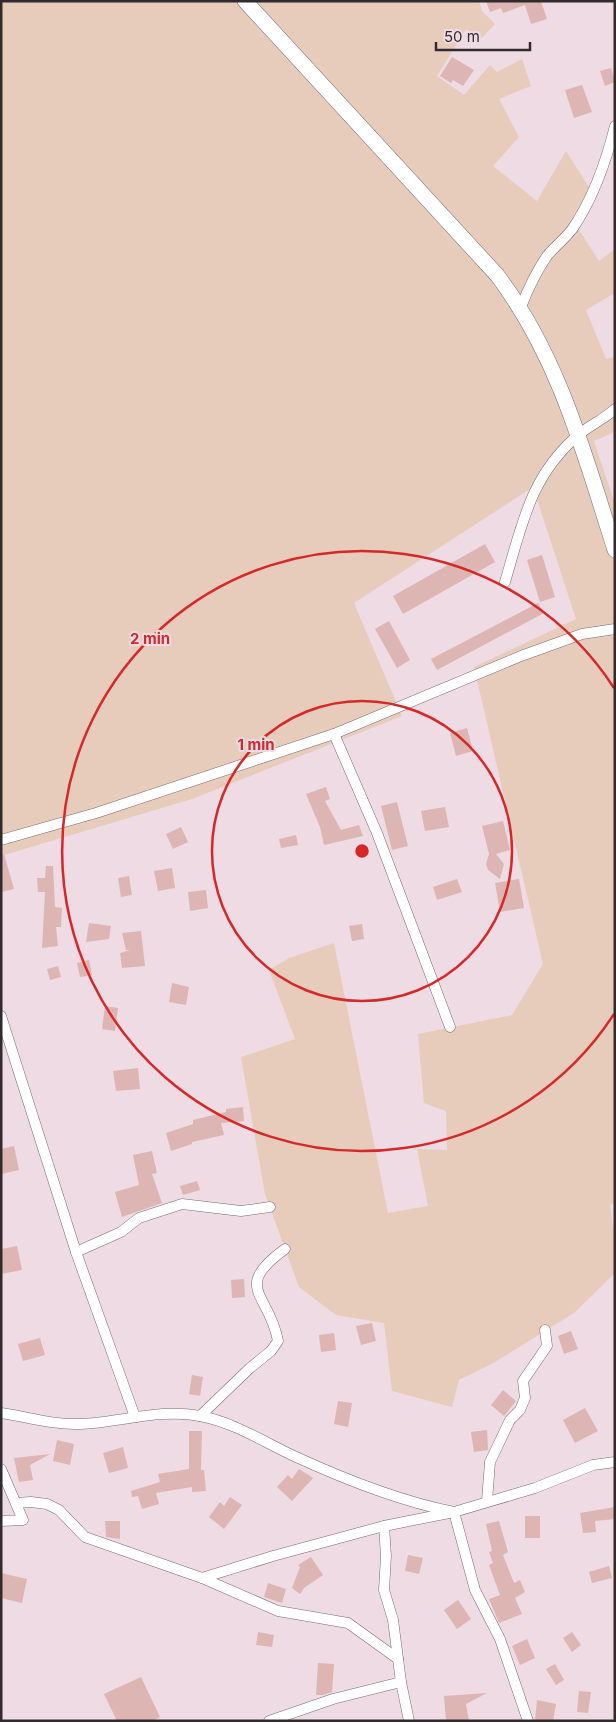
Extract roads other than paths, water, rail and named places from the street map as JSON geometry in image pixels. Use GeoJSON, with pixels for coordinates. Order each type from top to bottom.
{"type":"FeatureCollection","features":[{"type":"Feature","properties":{"kind":"main road"},"geometry":{"type":"LineString","coordinates":[[245,1],[497,275],[521,307],[557,378],[578,434],[615,550]]}},
{"type":"Feature","properties":{"kind":"street"},"geometry":{"type":"LineString","coordinates":[[521,307],[529,287],[543,263],[572,230],[585,209],[597,184],[615,126]]}},
{"type":"Feature","properties":{"kind":"street"},"geometry":{"type":"LineString","coordinates":[[505,582],[534,490],[555,457],[578,434],[615,409]]}},
{"type":"Feature","properties":{"kind":"street"},"geometry":{"type":"LineString","coordinates":[[1,840],[96,813],[334,734],[521,656],[582,634],[615,629]]}},
{"type":"Feature","properties":{"kind":"street"},"geometry":{"type":"LineString","coordinates":[[334,734],[377,833],[450,1027]]}},
{"type":"Feature","properties":{"kind":"street"},"geometry":{"type":"LineString","coordinates":[[1,1016],[76,1252],[135,1417]]}},
{"type":"Feature","properties":{"kind":"street"},"geometry":{"type":"LineString","coordinates":[[76,1252],[121,1232],[139,1218],[182,1204],[241,1211],[270,1207]]}},
{"type":"Feature","properties":{"kind":"street"},"geometry":{"type":"LineString","coordinates":[[200,1416],[250,1368],[271,1352],[278,1341],[276,1330],[261,1299],[256,1282],[259,1271],[268,1261],[285,1249]]}},
{"type":"Feature","properties":{"kind":"street"},"geometry":{"type":"LineString","coordinates":[[488,1501],[490,1462],[510,1420],[520,1410],[525,1398],[523,1381],[548,1346],[545,1330]]}},
{"type":"Feature","properties":{"kind":"street"},"geometry":{"type":"LineString","coordinates":[[1,1413],[49,1423],[78,1424],[171,1414],[200,1416],[268,1442],[293,1456],[369,1487],[429,1507],[454,1512]]}},
{"type":"Feature","properties":{"kind":"street"},"geometry":{"type":"LineString","coordinates":[[202,1578],[273,1556],[384,1526],[454,1512],[535,1488],[593,1465],[615,1462]]}},
{"type":"Feature","properties":{"kind":"street"},"geometry":{"type":"LineString","coordinates":[[1,1469],[23,1520],[1,1521]]}},
{"type":"Feature","properties":{"kind":"street"},"geometry":{"type":"LineString","coordinates":[[16,1504],[31,1502],[47,1504],[59,1510],[85,1537],[202,1578],[278,1611],[348,1623],[398,1659]]}},
{"type":"Feature","properties":{"kind":"street"},"geometry":{"type":"LineString","coordinates":[[454,1512],[475,1590],[500,1639],[528,1721]]}},
{"type":"Feature","properties":{"kind":"street"},"geometry":{"type":"LineString","coordinates":[[384,1526],[386,1556],[384,1590],[393,1620],[400,1682],[409,1721]]}},
{"type":"Feature","properties":{"kind":"street"},"geometry":{"type":"LineString","coordinates":[[269,1721],[333,1699],[400,1682]]}}]}
